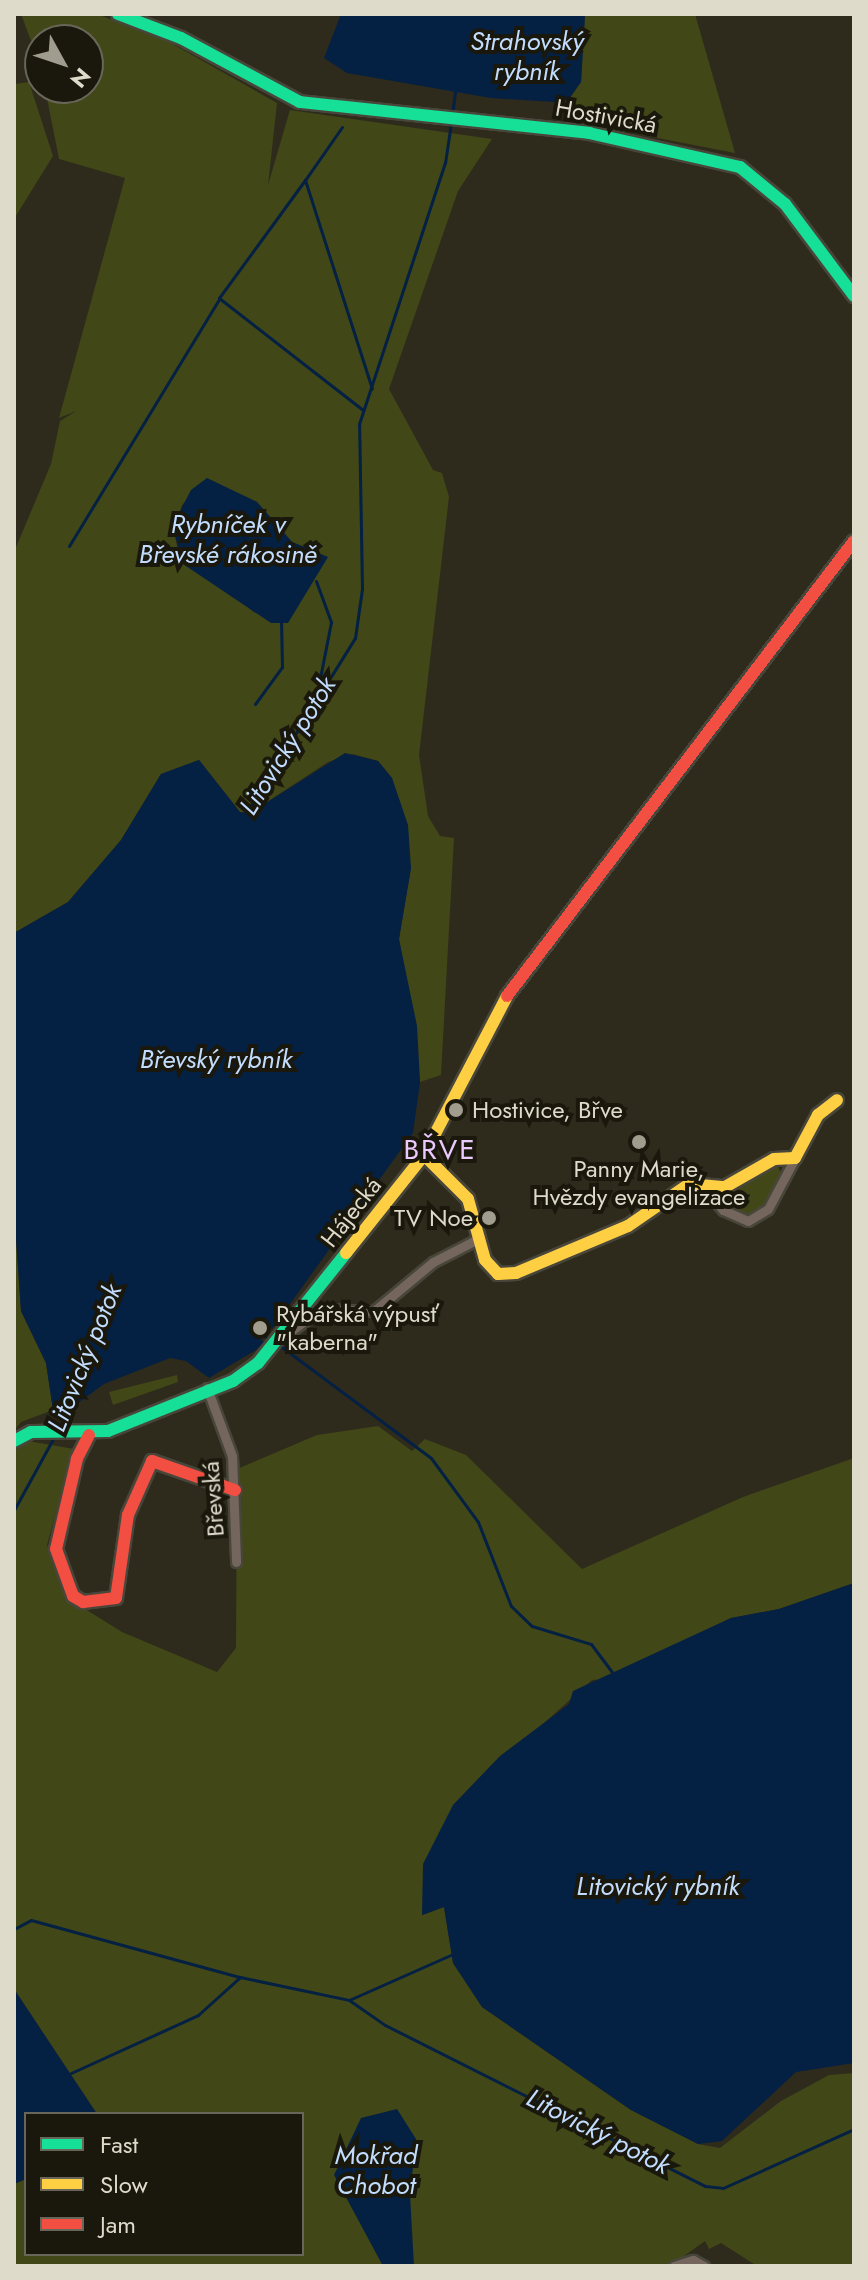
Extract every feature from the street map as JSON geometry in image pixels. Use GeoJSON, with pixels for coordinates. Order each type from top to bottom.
{"type":"FeatureCollection","features":[{"type":"Feature","properties":{"kind":"street","name":"Hostivická"},"geometry":{"type":"LineString","coordinates":[[118,14],[181,38],[300,102],[589,133],[740,167],[785,204],[854,296]]}},
{"type":"Feature","properties":{"kind":"street","name":"Hájecká"},"geometry":{"type":"LineString","coordinates":[[14,1441],[31,1432],[89,1435],[246,1373],[279,1339],[424,1155],[504,994],[610,862],[854,541]]}},
{"type":"Feature","properties":{"kind":"street"},"geometry":{"type":"LineString","coordinates":[[702,1185],[723,1210],[748,1221],[768,1209],[818,1115],[837,1100]]}},
{"type":"Feature","properties":{"kind":"street"},"geometry":{"type":"LineString","coordinates":[[424,1155],[468,1199],[485,1260],[498,1274],[516,1273],[628,1226],[689,1184],[725,1187],[774,1159],[795,1158]]}},
{"type":"Feature","properties":{"kind":"street"},"geometry":{"type":"LineString","coordinates":[[279,1339],[320,1309],[374,1311],[433,1262],[478,1239]]}},
{"type":"Feature","properties":{"kind":"street","name":"Břevská"},"geometry":{"type":"LineString","coordinates":[[207,1388],[232,1456],[236,1562]]}},
{"type":"Feature","properties":{"kind":"street"},"geometry":{"type":"LineString","coordinates":[[89,1435],[77,1459],[56,1549],[73,1596],[83,1602],[116,1598],[128,1515],[152,1461],[235,1490]]}},
{"type":"Feature","properties":{"kind":"street"},"geometry":{"type":"LineString","coordinates":[[674,2266],[693,2260],[704,2266]]}},
{"type":"Feature","properties":{"kind":"green space"},"geometry":{"type":"Polygon","coordinates":[[[21,14],[97,14],[171,43],[277,103],[268,185],[290,110],[492,139],[458,191],[389,389],[433,470],[442,473],[449,497],[419,755],[428,816],[440,836],[454,838],[441,1075],[420,1082],[399,939],[411,868],[392,778],[378,761],[353,754],[328,762],[250,813],[240,812],[199,760],[161,774],[121,840],[68,902],[14,933],[14,552],[51,464],[60,421],[76,411],[59,418],[125,178],[59,159],[48,104],[104,104],[104,24],[25,24],[21,14]],[[207,479],[182,505],[174,532],[178,550],[255,613],[320,553],[292,542],[257,502],[207,479]]]}},
{"type":"Feature","properties":{"kind":"green space"},"geometry":{"type":"Polygon","coordinates":[[[585,14],[695,14],[735,153],[575,122],[569,99],[581,82],[585,14]]]}},
{"type":"Feature","properties":{"kind":"green space"},"geometry":{"type":"Polygon","coordinates":[[[24,83],[24,104],[36,104],[53,156],[14,219],[14,84],[24,83]]]}},
{"type":"Feature","properties":{"kind":"green space"},"geometry":{"type":"Polygon","coordinates":[[[777,1164],[783,1178],[764,1210],[750,1217],[723,1207],[733,1207],[740,1187],[754,1174],[777,1164]]]}},
{"type":"Feature","properties":{"kind":"green space"},"geometry":{"type":"Polygon","coordinates":[[[14,1210],[21,1311],[46,1363],[53,1410],[21,1422],[14,1431],[14,1210]]]}},
{"type":"Feature","properties":{"kind":"green space"},"geometry":{"type":"Polygon","coordinates":[[[177,1375],[178,1382],[113,1405],[109,1392],[177,1375]]]}},
{"type":"Feature","properties":{"kind":"green space"},"geometry":{"type":"Polygon","coordinates":[[[378,1426],[412,1451],[425,1439],[466,1455],[582,1569],[743,1497],[854,1458],[854,1583],[779,1609],[731,1618],[608,1679],[592,1680],[453,1805],[423,1915],[444,1907],[453,1963],[482,2007],[631,2110],[698,2144],[720,2148],[781,2101],[829,2075],[854,2073],[854,2266],[757,2266],[721,2243],[709,2249],[705,2241],[670,2266],[14,2266],[14,2184],[24,2180],[24,2256],[304,2256],[304,2112],[96,2112],[14,1989],[14,1448],[28,1441],[74,1449],[47,1545],[69,1599],[122,1632],[217,1672],[236,1648],[237,1469],[317,1435],[378,1426]]]}},
{"type":"Feature","properties":{"kind":"water","name":"Strahovský rybník"},"geometry":{"type":"Polygon","coordinates":[[[341,14],[585,14],[581,82],[569,99],[555,102],[491,98],[347,73],[324,58],[341,14]]]}},
{"type":"Feature","properties":{"kind":"water","name":"Rybníček v Břevské rákosině"},"geometry":{"type":"Polygon","coordinates":[[[207,478],[257,502],[292,542],[328,557],[288,623],[271,623],[183,564],[174,532],[178,515],[191,490],[207,478]]]}},
{"type":"Feature","properties":{"kind":"water","name":"Břevský rybník"},"geometry":{"type":"Polygon","coordinates":[[[345,753],[378,761],[392,778],[408,825],[411,868],[399,939],[417,1026],[420,1082],[413,1133],[272,1329],[262,1324],[257,1336],[264,1342],[256,1350],[209,1378],[186,1361],[170,1358],[104,1384],[67,1411],[53,1410],[46,1363],[21,1311],[14,1210],[14,933],[68,902],[121,840],[161,774],[199,760],[240,812],[250,813],[345,753]]]}},
{"type":"Feature","properties":{"kind":"water","name":"Litovický rybník"},"geometry":{"type":"Polygon","coordinates":[[[854,1583],[854,2063],[796,2072],[722,2141],[698,2144],[631,2110],[482,2007],[453,1963],[444,1907],[422,1915],[423,1864],[453,1805],[500,1756],[569,1704],[573,1691],[731,1618],[779,1609],[854,1583]]]}},
{"type":"Feature","properties":{"kind":"water"},"geometry":{"type":"Polygon","coordinates":[[[14,1989],[96,2112],[24,2112],[24,2180],[14,2184],[14,1989]]]}},
{"type":"Feature","properties":{"kind":"water","name":"Mokřad Chobot"},"geometry":{"type":"Polygon","coordinates":[[[397,2109],[416,2139],[410,2195],[414,2266],[383,2266],[334,2175],[361,2118],[397,2109]]]}},
{"type":"Feature","properties":{"kind":"waterway","name":"Litovický potok"},"geometry":{"type":"LineString","coordinates":[[452,116],[455,92]]}},
{"type":"Feature","properties":{"kind":"waterway","name":"Litovický potok"},"geometry":{"type":"LineString","coordinates":[[246,813],[355,638],[362,589],[359,424],[445,163],[451,123]]}},
{"type":"Feature","properties":{"kind":"waterway"},"geometry":{"type":"LineString","coordinates":[[342,127],[305,180],[372,389]]}},
{"type":"Feature","properties":{"kind":"waterway"},"geometry":{"type":"LineString","coordinates":[[305,180],[219,298],[363,410]]}},
{"type":"Feature","properties":{"kind":"waterway"},"geometry":{"type":"LineString","coordinates":[[69,546],[219,299]]}},
{"type":"Feature","properties":{"kind":"waterway"},"geometry":{"type":"LineString","coordinates":[[316,581],[331,622],[318,688]]}},
{"type":"Feature","properties":{"kind":"waterway"},"geometry":{"type":"LineString","coordinates":[[255,704],[282,667],[281,621]]}},
{"type":"Feature","properties":{"kind":"waterway"},"geometry":{"type":"LineString","coordinates":[[256,1329],[272,1341]]}},
{"type":"Feature","properties":{"kind":"waterway"},"geometry":{"type":"LineString","coordinates":[[279,1345],[431,1458],[478,1522],[511,1606],[532,1626],[591,1644],[618,1680]]}},
{"type":"Feature","properties":{"kind":"waterway","name":"Litovický potok"},"geometry":{"type":"LineString","coordinates":[[59,1428],[68,1410]]}},
{"type":"Feature","properties":{"kind":"waterway","name":"Litovický potok"},"geometry":{"type":"LineString","coordinates":[[14,1510],[55,1435]]}},
{"type":"Feature","properties":{"kind":"waterway"},"geometry":{"type":"LineString","coordinates":[[14,1929],[31,1920],[240,1977]]}},
{"type":"Feature","properties":{"kind":"waterway","name":"Litovický potok"},"geometry":{"type":"LineString","coordinates":[[349,2000],[455,1953]]}},
{"type":"Feature","properties":{"kind":"waterway","name":"Litovický potok"},"geometry":{"type":"LineString","coordinates":[[71,2073],[198,2015],[240,1977],[349,2000],[385,2025],[705,2186],[723,2188],[854,2129]]}},
{"type":"Feature","properties":{"kind":"traffic: fast"},"geometry":{"type":"LineString","coordinates":[[118,14],[181,38],[300,102],[589,133],[740,167],[785,204],[854,296]]}},
{"type":"Feature","properties":{"kind":"traffic: fast"},"geometry":{"type":"LineString","coordinates":[[14,1441],[31,1432],[108,1431],[233,1381],[258,1363],[346,1253]]}},
{"type":"Feature","properties":{"kind":"traffic: slow"},"geometry":{"type":"LineString","coordinates":[[346,1253],[424,1155],[507,996]]}},
{"type":"Feature","properties":{"kind":"traffic: slow"},"geometry":{"type":"LineString","coordinates":[[424,1155],[468,1199],[485,1260],[498,1274],[516,1273],[628,1226],[689,1184],[725,1187],[774,1159],[795,1158],[818,1115],[837,1100]]}},
{"type":"Feature","properties":{"kind":"traffic: jam"},"geometry":{"type":"LineString","coordinates":[[507,996],[854,541]]}},
{"type":"Feature","properties":{"kind":"traffic: jam"},"geometry":{"type":"LineString","coordinates":[[89,1435],[77,1459],[56,1549],[73,1596],[83,1602],[116,1598],[128,1515],[152,1461],[235,1490]]}},
{"type":"Feature","properties":{"kind":"place","name":"Hostivice, Břve"},"geometry":{"type":"Point","coordinates":[456,1110]}},
{"type":"Feature","properties":{"kind":"place","name":"Panny Marie, Hvězdy evangelizace"},"geometry":{"type":"Point","coordinates":[639,1142]}},
{"type":"Feature","properties":{"kind":"place","name":"TV Noe"},"geometry":{"type":"Point","coordinates":[489,1218]}},
{"type":"Feature","properties":{"kind":"place","name":"Rybářská výpusť \"kaberna\""},"geometry":{"type":"Point","coordinates":[260,1328]}},
{"type":"Feature","properties":{"kind":"district","name":"BŘVE"},"geometry":{"type":"Point","coordinates":[440,1150]}}]}
